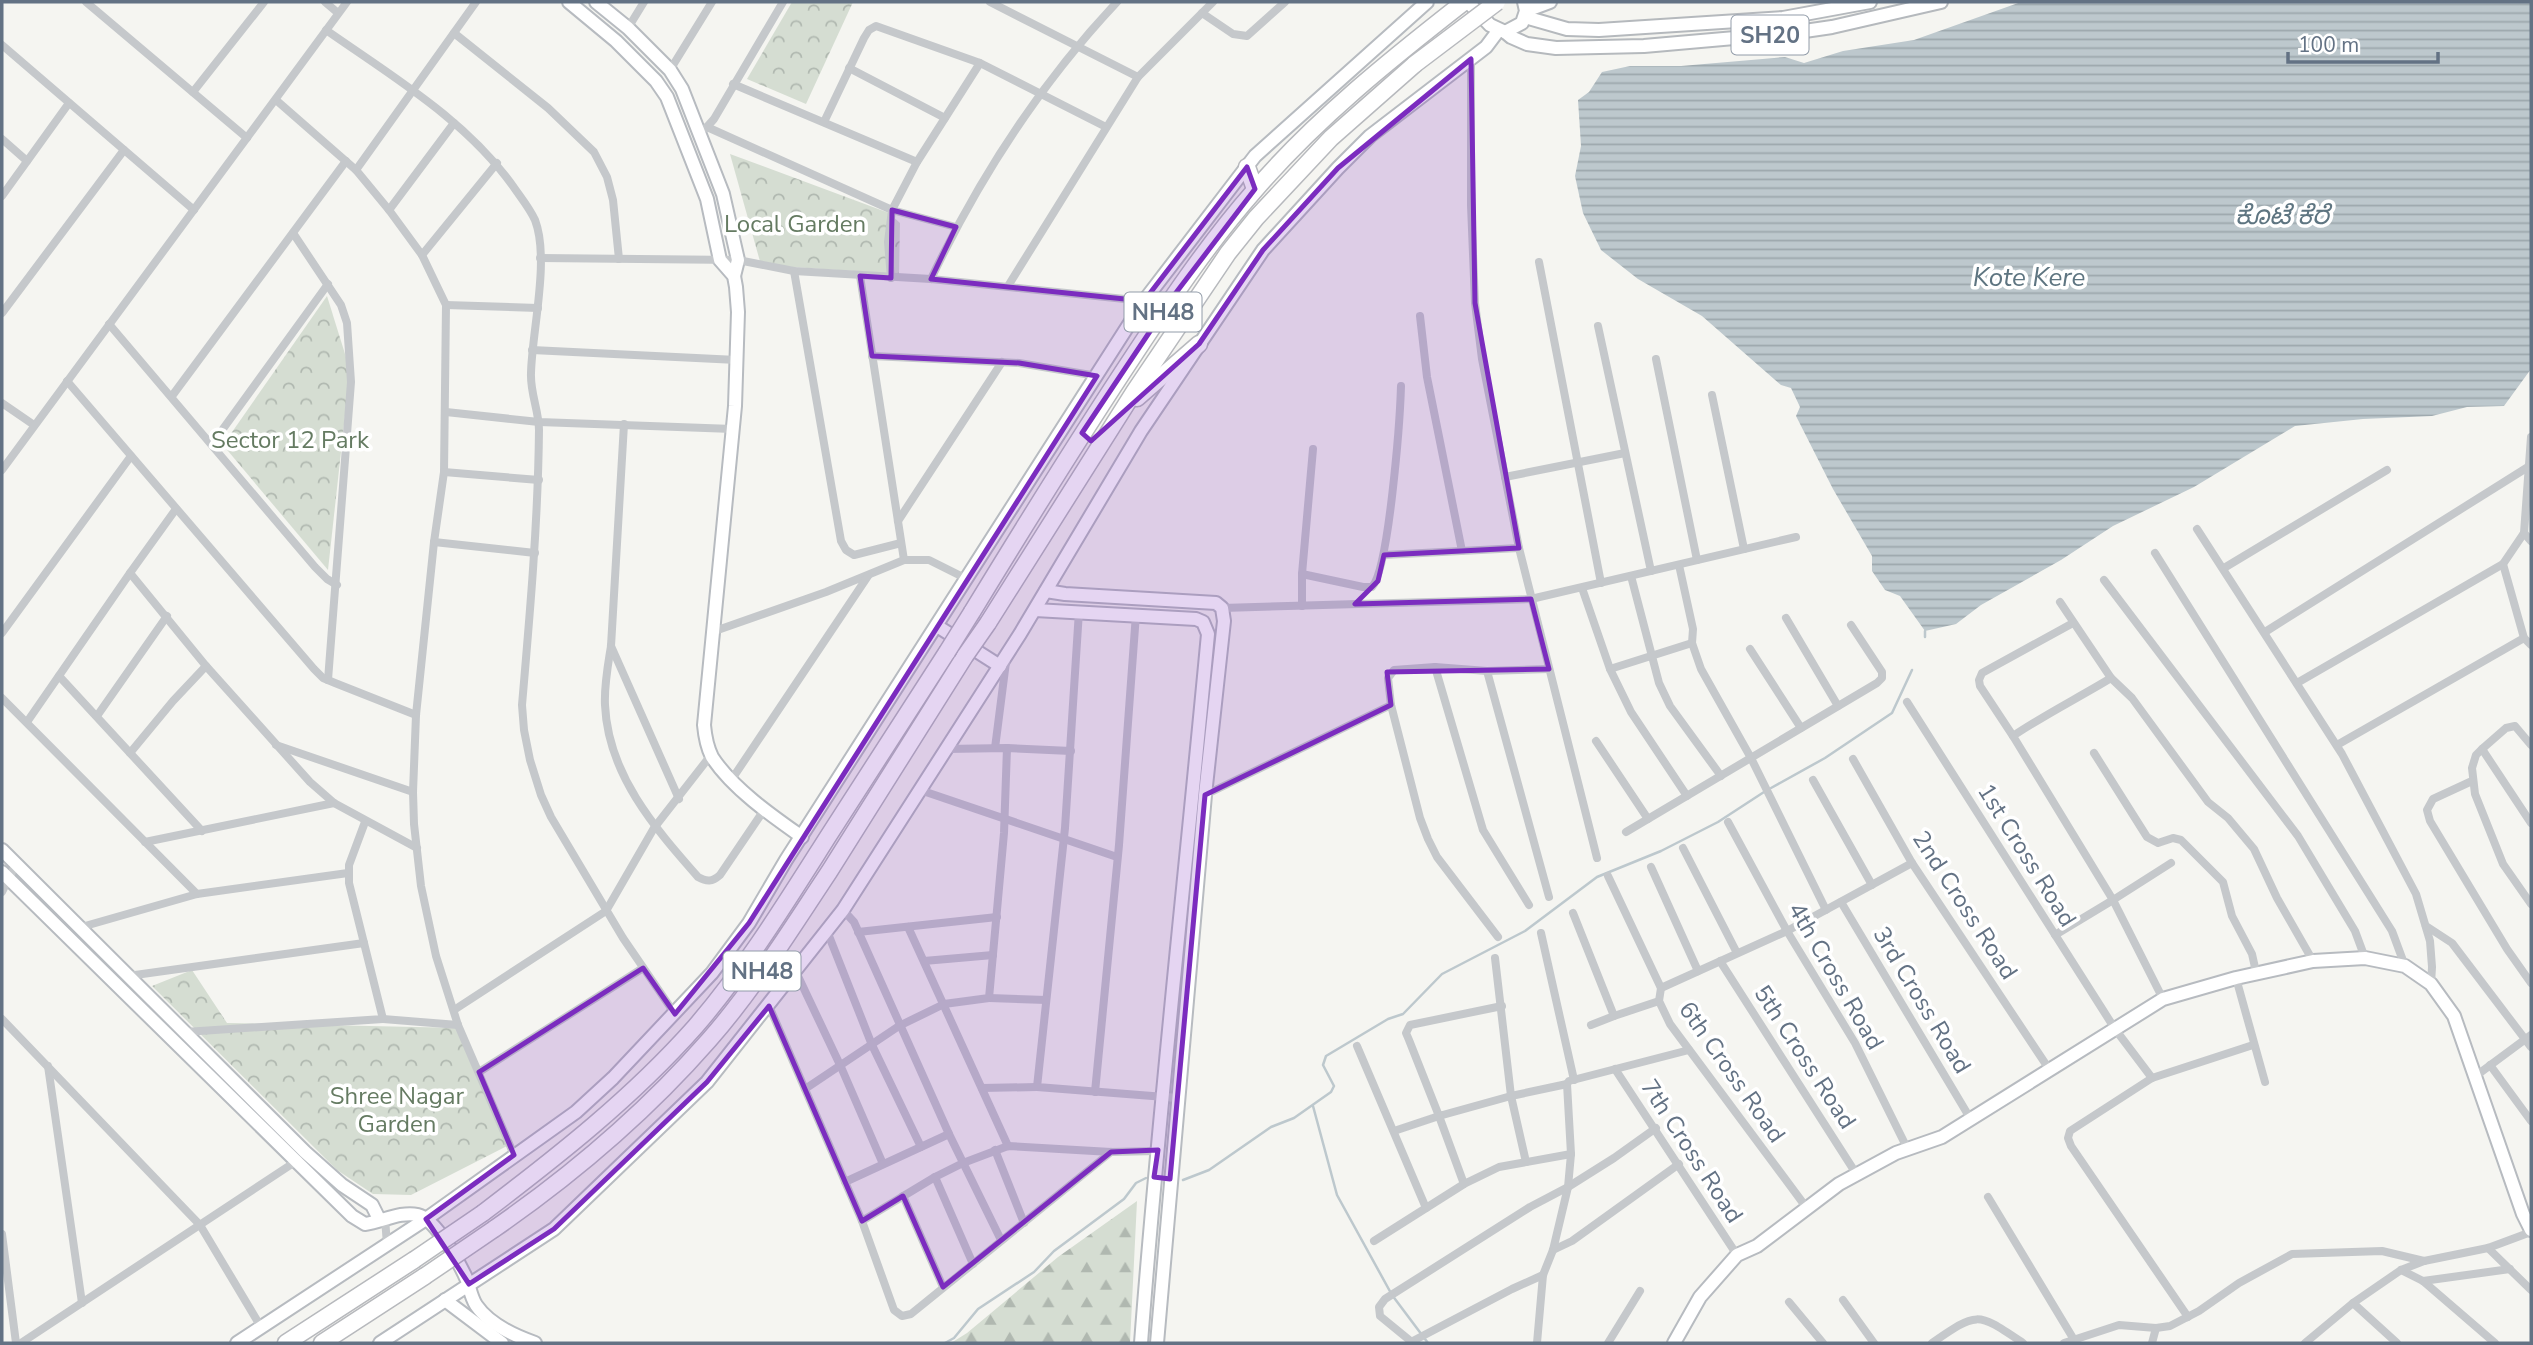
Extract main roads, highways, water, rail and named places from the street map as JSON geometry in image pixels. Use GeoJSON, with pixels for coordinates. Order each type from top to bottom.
{"type":"FeatureCollection","features":[{"type":"Feature","properties":{"kind":"highway","name":"NH48"},"geometry":{"type":"LineString","coordinates":[[286,1343],[483,1213],[592,1128],[643,1082],[695,1027],[740,971],[784,907],[1105,398],[1175,294],[1255,189],[1326,118],[1403,49],[1466,2]]}},
{"type":"Feature","properties":{"kind":"highway","name":"NH48"},"geometry":{"type":"LineString","coordinates":[[321,1343],[534,1201],[666,1087],[710,1039],[801,914],[1121,413],[1196,299],[1256,218],[1331,138],[1415,64],[1497,2]]}},
{"type":"Feature","properties":{"kind":"highway"},"geometry":{"type":"LineString","coordinates":[[1247,167],[1255,189]]}},
{"type":"Feature","properties":{"kind":"highway"},"geometry":{"type":"LineString","coordinates":[[1121,413],[1199,344]]}},
{"type":"Feature","properties":{"kind":"water","name":"ಕೊಟೆ ಕೆರೆ"},"geometry":{"type":"Polygon","coordinates":[[[2021,2],[2531,2],[2531,369],[2504,406],[2467,407],[2432,416],[2295,426],[2194,487],[2113,526],[2061,560],[1981,605],[1956,624],[1925,631],[1900,596],[1885,590],[1872,571],[1872,556],[1833,489],[1796,416],[1800,407],[1791,388],[1781,385],[1702,316],[1638,279],[1601,250],[1583,213],[1575,176],[1581,146],[1578,100],[1589,92],[1602,72],[1630,66],[1681,66],[1785,57],[1804,63],[1843,51],[1914,40],[2021,2]]]}},
{"type":"Feature","properties":{"kind":"waterway"},"geometry":{"type":"LineString","coordinates":[[1925,631],[1925,637]]}},
{"type":"Feature","properties":{"kind":"waterway"},"geometry":{"type":"LineString","coordinates":[[1771,788],[1825,758],[1892,713],[1912,670]]}},
{"type":"Feature","properties":{"kind":"waterway"},"geometry":{"type":"LineString","coordinates":[[1183,1180],[1209,1170],[1271,1127],[1294,1118],[1331,1092],[1334,1086],[1323,1065],[1326,1056],[1388,1019],[1403,1014],[1442,974],[1525,931],[1597,877],[1661,851],[1718,822],[1764,792]]}},
{"type":"Feature","properties":{"kind":"waterway"},"geometry":{"type":"LineString","coordinates":[[1313,1106],[1337,1195],[1392,1295],[1428,1343]]}},
{"type":"Feature","properties":{"kind":"waterway"},"geometry":{"type":"LineString","coordinates":[[945,1343],[954,1338],[978,1309],[1034,1272],[1054,1251],[1124,1199],[1136,1183],[1146,1178]]}},
{"type":"Feature","properties":{"kind":"park label","name":"Local Garden"},"geometry":{"type":"Point","coordinates":[795,224]}},
{"type":"Feature","properties":{"kind":"park label","name":"Sector 12 Park"},"geometry":{"type":"Point","coordinates":[290,440]}},
{"type":"Feature","properties":{"kind":"park label","name":"Shree Nagar Garden"},"geometry":{"type":"Point","coordinates":[397,1110]}},
{"type":"Feature","properties":{"kind":"water label","name":"Kote Kere"},"geometry":{"type":"Point","coordinates":[2029,277]}}]}
